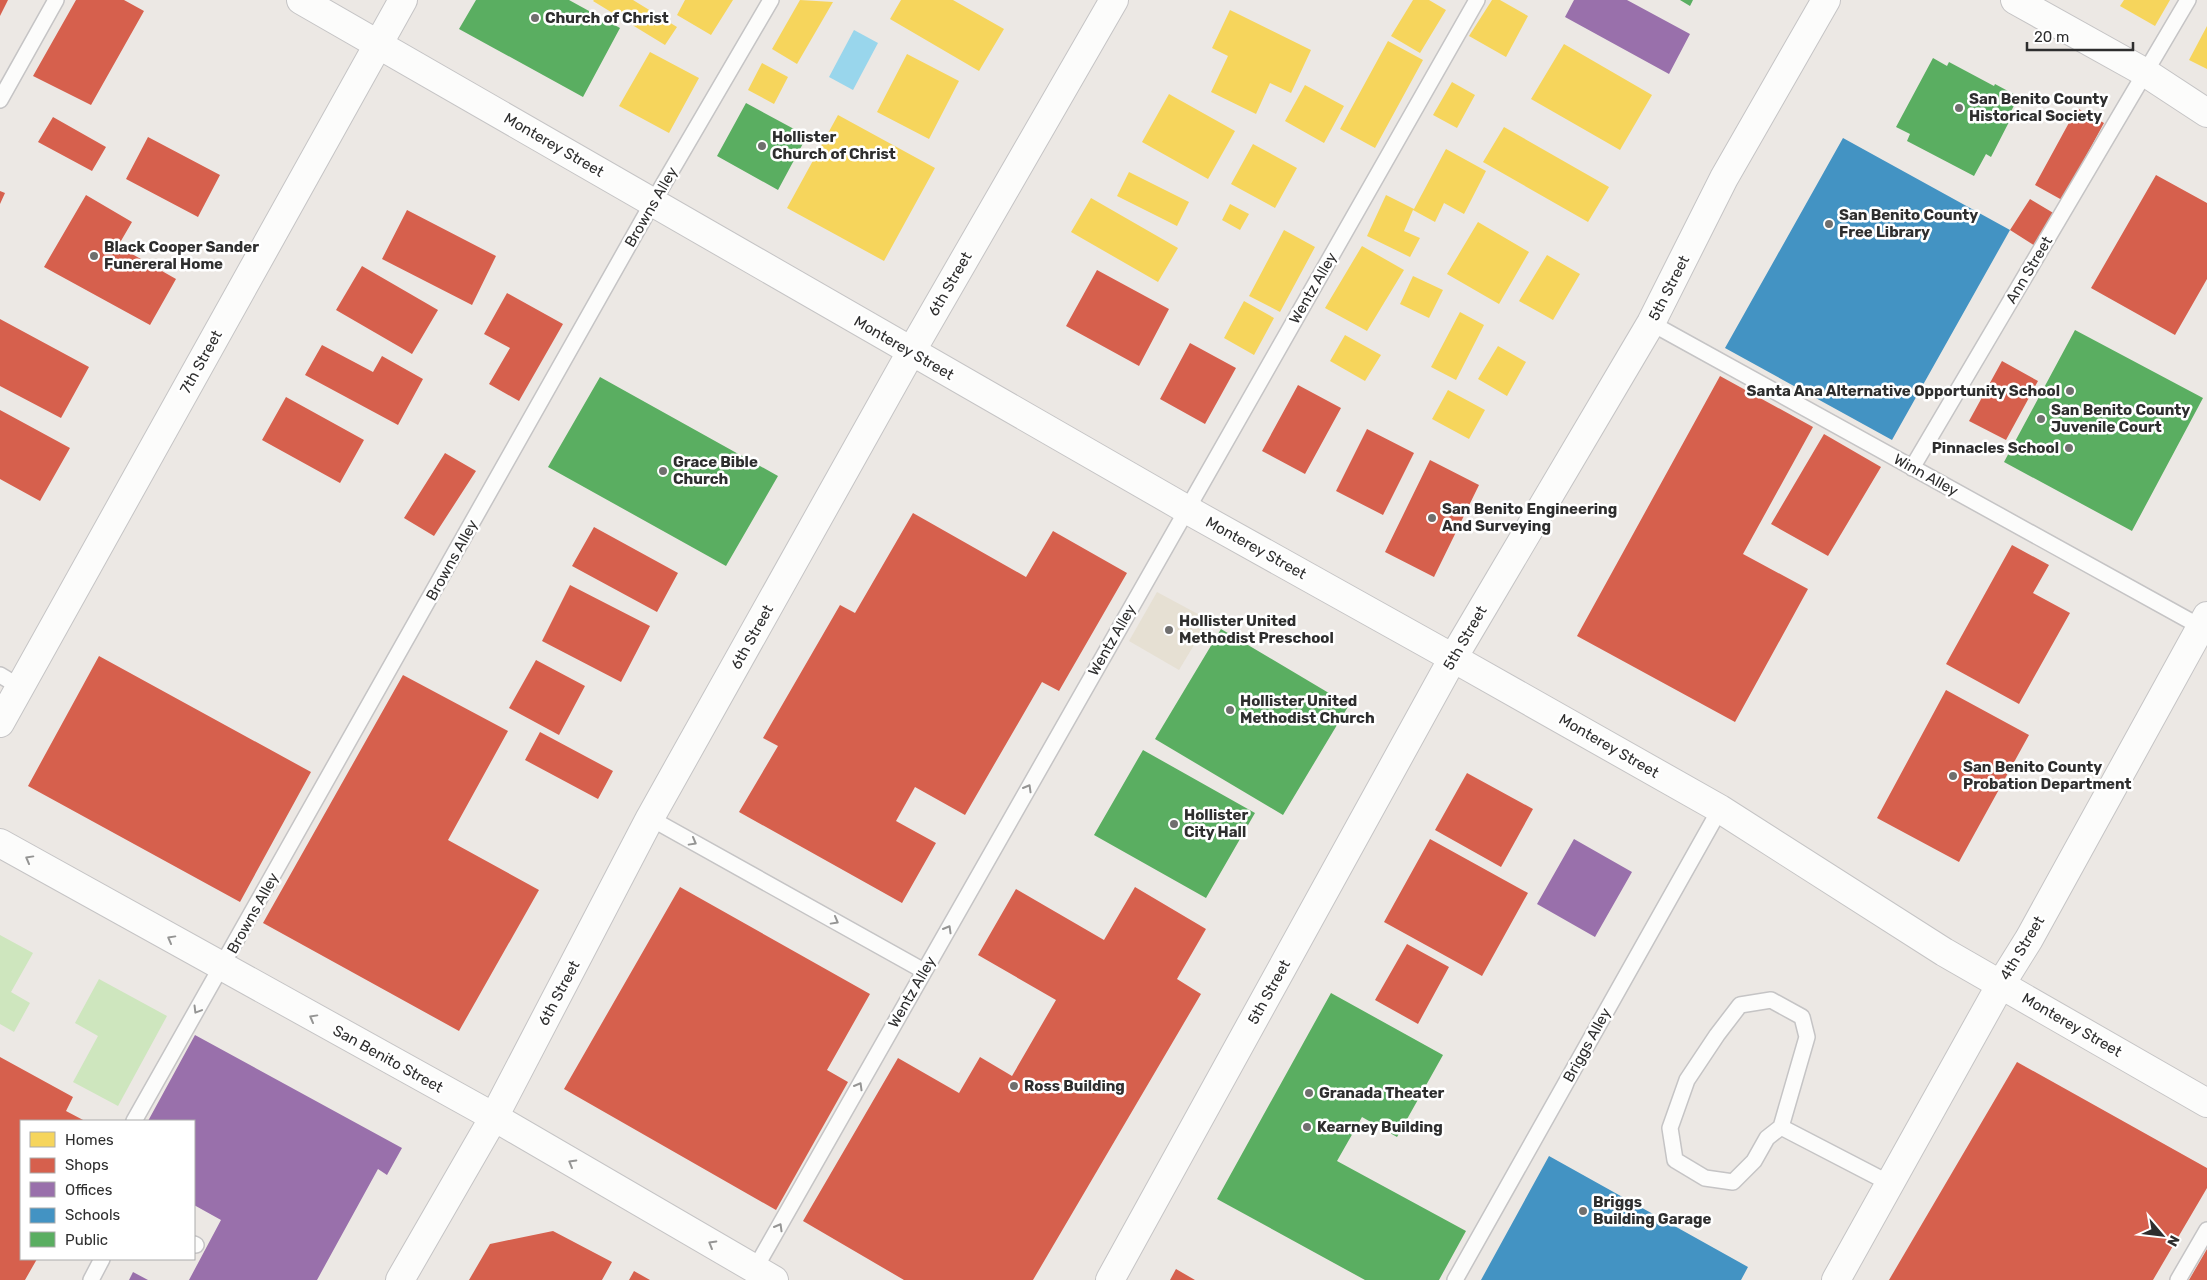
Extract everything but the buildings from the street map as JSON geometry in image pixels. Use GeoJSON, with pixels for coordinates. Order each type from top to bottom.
{"type":"FeatureCollection","features":[{"type":"Feature","properties":{"kind":"street","name":"Monterey Street"},"geometry":{"type":"LineString","coordinates":[[301,0],[1186,509],[1720,809],[1944,952],[2207,1103]]}},
{"type":"Feature","properties":{"kind":"street","name":"7th Street"},"geometry":{"type":"LineString","coordinates":[[0,723],[10,681],[403,0]]}},
{"type":"Feature","properties":{"kind":"street","name":"6th Street"},"geometry":{"type":"LineString","coordinates":[[400,1280],[494,1118],[650,818],[911,352],[1114,0]]}},
{"type":"Feature","properties":{"kind":"street","name":"5th Street"},"geometry":{"type":"LineString","coordinates":[[1110,1280],[1453,658],[1651,323],[1724,178],[1826,0]]}},
{"type":"Feature","properties":{"kind":"street"},"geometry":{"type":"LineString","coordinates":[[2015,0],[2146,73],[2207,113]]}},
{"type":"Feature","properties":{"kind":"street","name":"4th Street"},"geometry":{"type":"LineString","coordinates":[[1836,1280],[2001,984],[2029,939],[2204,621]]}},
{"type":"Feature","properties":{"kind":"street","name":"San Benito Street"},"geometry":{"type":"LineString","coordinates":[[0,843],[494,1118],[759,1276]]}},
{"type":"Feature","properties":{"kind":"lane"},"geometry":{"type":"LineString","coordinates":[[0,100],[56,0]]}},
{"type":"Feature","properties":{"kind":"lane","name":"Browns Alley"},"geometry":{"type":"LineString","coordinates":[[135,1120],[653,202],[771,0]]}},
{"type":"Feature","properties":{"kind":"lane","name":"Wentz Alley"},"geometry":{"type":"LineString","coordinates":[[759,1276],[924,971],[1477,0]]}},
{"type":"Feature","properties":{"kind":"lane"},"geometry":{"type":"LineString","coordinates":[[2146,73],[2188,0]]}},
{"type":"Feature","properties":{"kind":"lane","name":"Ann Street"},"geometry":{"type":"LineString","coordinates":[[1912,468],[2146,73]]}},
{"type":"Feature","properties":{"kind":"lane","name":"Winn Alley"},"geometry":{"type":"LineString","coordinates":[[1651,323],[1912,468],[2204,621]]}},
{"type":"Feature","properties":{"kind":"lane","name":"Briggs Alley"},"geometry":{"type":"LineString","coordinates":[[1455,1280],[1720,809]]}},
{"type":"Feature","properties":{"kind":"lane"},"geometry":{"type":"LineString","coordinates":[[650,818],[924,971]]}},
{"type":"Feature","properties":{"kind":"lane"},"geometry":{"type":"LineString","coordinates":[[1771,1000],[1802,1017],[1807,1038],[1781,1127],[1766,1138],[1754,1160],[1733,1182],[1705,1178],[1675,1160],[1670,1128],[1687,1080],[1740,1005],[1771,1000]]}},
{"type":"Feature","properties":{"kind":"lane"},"geometry":{"type":"LineString","coordinates":[[1781,1127],[1890,1184]]}},
{"type":"Feature","properties":{"kind":"lane"},"geometry":{"type":"LineString","coordinates":[[2178,1280],[2207,1230]]}},
{"type":"Feature","properties":{"kind":"lane"},"geometry":{"type":"LineString","coordinates":[[92,1280],[102,1260]]}},
{"type":"Feature","properties":{"kind":"shaded area","name":"Hollister United Methodist Preschool"},"geometry":{"type":"Polygon","coordinates":[[[1157,592],[1209,620],[1179,670],[1129,641],[1157,592]]]}},
{"type":"Feature","properties":{"kind":"green space"},"geometry":{"type":"Polygon","coordinates":[[[0,935],[33,953],[11,992],[30,1003],[14,1032],[0,1024],[0,935]]]}},
{"type":"Feature","properties":{"kind":"green space"},"geometry":{"type":"Polygon","coordinates":[[[99,979],[167,1016],[118,1106],[73,1082],[98,1036],[75,1023],[99,979]]]}},
{"type":"Feature","properties":{"kind":"water"},"geometry":{"type":"Polygon","coordinates":[[[854,30],[878,43],[853,90],[829,77],[854,30]]]}},
{"type":"Feature","properties":{"kind":"place","name":"Church of Christ"},"geometry":{"type":"Point","coordinates":[535,18]}},
{"type":"Feature","properties":{"kind":"place","name":"San Benito County Historical Society"},"geometry":{"type":"Point","coordinates":[1959,108]}},
{"type":"Feature","properties":{"kind":"place","name":"Hollister Church of Christ"},"geometry":{"type":"Point","coordinates":[762,146]}},
{"type":"Feature","properties":{"kind":"place","name":"San Benito County Free Library"},"geometry":{"type":"Point","coordinates":[1829,224]}},
{"type":"Feature","properties":{"kind":"place","name":"Black Cooper Sander Funereral Home"},"geometry":{"type":"Point","coordinates":[94,256]}},
{"type":"Feature","properties":{"kind":"place","name":"Santa Ana Alternative Opportunity School"},"geometry":{"type":"Point","coordinates":[2070,391]}},
{"type":"Feature","properties":{"kind":"place","name":"San Benito County Juvenile Court"},"geometry":{"type":"Point","coordinates":[2041,419]}},
{"type":"Feature","properties":{"kind":"place","name":"Pinnacles School"},"geometry":{"type":"Point","coordinates":[2069,448]}},
{"type":"Feature","properties":{"kind":"place","name":"Grace Bible Church"},"geometry":{"type":"Point","coordinates":[663,471]}},
{"type":"Feature","properties":{"kind":"place","name":"San Benito Engineering And Surveying"},"geometry":{"type":"Point","coordinates":[1432,518]}},
{"type":"Feature","properties":{"kind":"place","name":"Hollister United Methodist Preschool"},"geometry":{"type":"Point","coordinates":[1169,630]}},
{"type":"Feature","properties":{"kind":"place","name":"Hollister United Methodist Church"},"geometry":{"type":"Point","coordinates":[1230,710]}},
{"type":"Feature","properties":{"kind":"place","name":"San Benito County Probation Department"},"geometry":{"type":"Point","coordinates":[1953,776]}},
{"type":"Feature","properties":{"kind":"place","name":"Hollister City Hall"},"geometry":{"type":"Point","coordinates":[1174,824]}},
{"type":"Feature","properties":{"kind":"place","name":"Ross Building"},"geometry":{"type":"Point","coordinates":[1014,1086]}},
{"type":"Feature","properties":{"kind":"place","name":"Granada Theater"},"geometry":{"type":"Point","coordinates":[1309,1093]}},
{"type":"Feature","properties":{"kind":"place","name":"Kearney Building"},"geometry":{"type":"Point","coordinates":[1307,1127]}},
{"type":"Feature","properties":{"kind":"place","name":"Briggs Building Garage"},"geometry":{"type":"Point","coordinates":[1583,1211]}}]}
